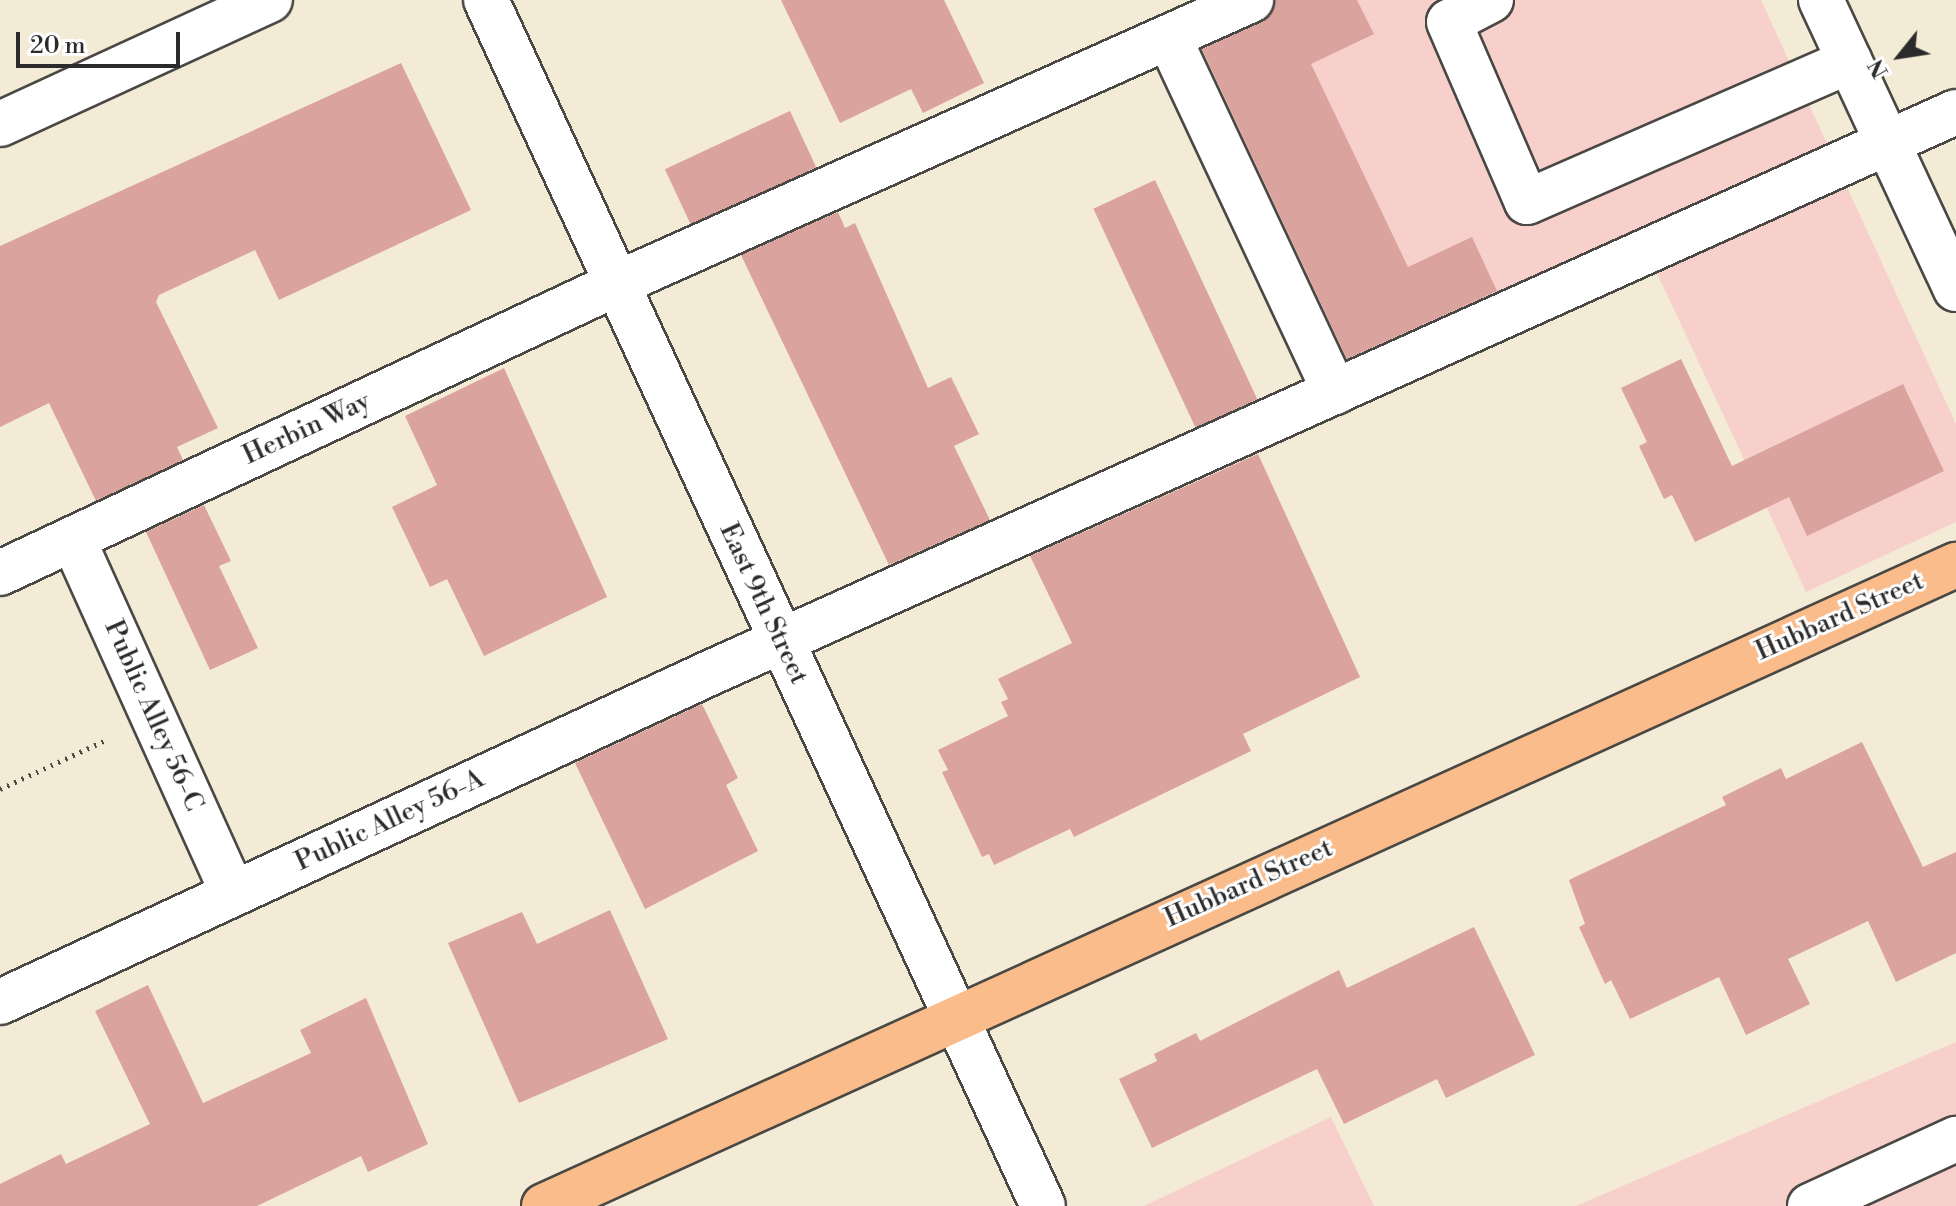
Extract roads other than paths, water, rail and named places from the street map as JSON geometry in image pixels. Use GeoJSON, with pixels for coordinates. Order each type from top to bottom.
{"type":"FeatureCollection","features":[{"type":"Feature","properties":{"kind":"main road","name":"Hubbard Street"},"geometry":{"type":"LineString","coordinates":[[544,1206],[1956,565]]}},
{"type":"Feature","properties":{"kind":"street"},"geometry":{"type":"LineString","coordinates":[[0,124],[270,0]]}},
{"type":"Feature","properties":{"kind":"street","name":"East 9th Street"},"geometry":{"type":"LineString","coordinates":[[486,0],[614,285],[1043,1206]]}},
{"type":"Feature","properties":{"kind":"street","name":"Herbin Way"},"geometry":{"type":"LineString","coordinates":[[0,573],[614,285],[1251,0]]}},
{"type":"Feature","properties":{"kind":"street"},"geometry":{"type":"LineString","coordinates":[[1491,0],[1449,22],[1527,202],[1849,61]]}},
{"type":"Feature","properties":{"kind":"street"},"geometry":{"type":"LineString","coordinates":[[1821,0],[1956,289]]}},
{"type":"Feature","properties":{"kind":"street"},"geometry":{"type":"LineString","coordinates":[[1169,38],[1335,392]]}},
{"type":"Feature","properties":{"kind":"street","name":"Public Alley 56-A"},"geometry":{"type":"LineString","coordinates":[[0,1002],[780,642],[1956,112]]}},
{"type":"Feature","properties":{"kind":"street","name":"Public Alley 56-C"},"geometry":{"type":"LineString","coordinates":[[73,539],[233,894]]}},
{"type":"Feature","properties":{"kind":"street"},"geometry":{"type":"LineString","coordinates":[[1810,1206],[1956,1139]]}}]}
